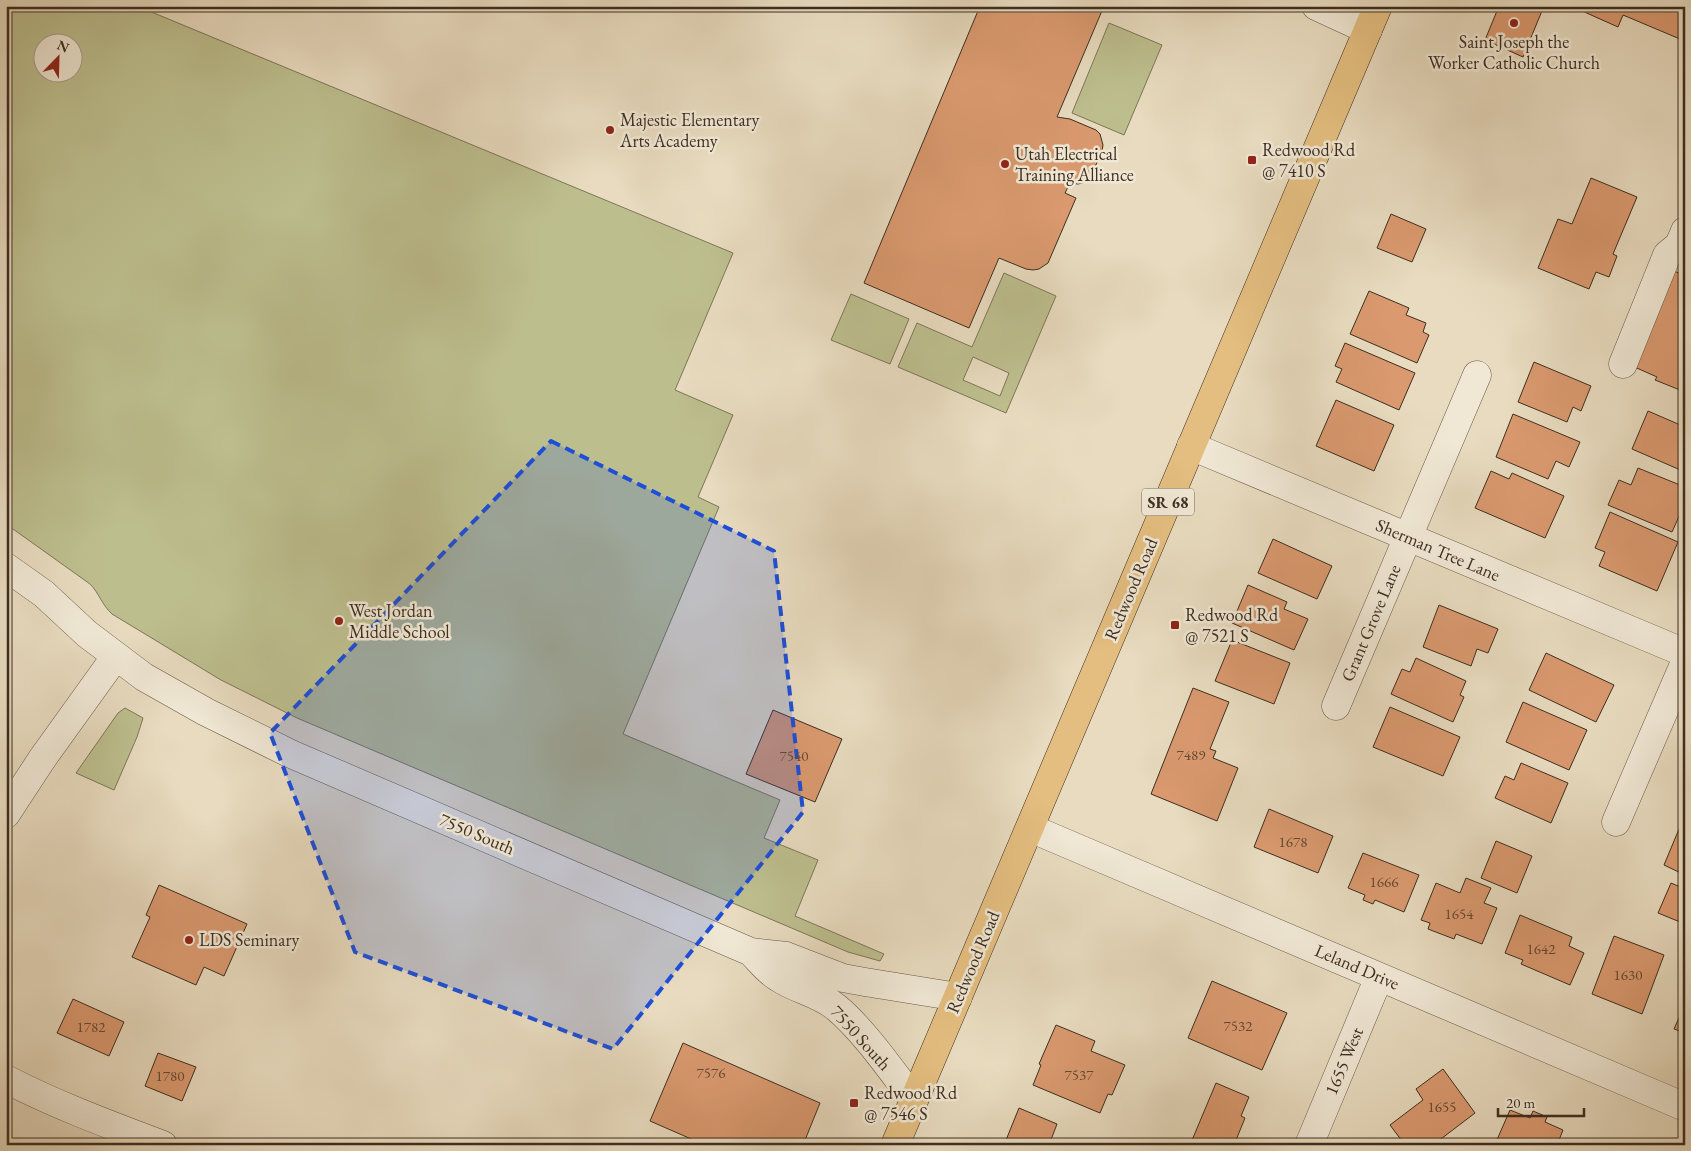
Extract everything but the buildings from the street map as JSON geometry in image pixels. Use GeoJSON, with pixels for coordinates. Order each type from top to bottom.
{"type":"FeatureCollection","features":[{"type":"Feature","properties":{"kind":"main road","name":"Redwood Road"},"geometry":{"type":"LineString","coordinates":[[895,1145],[1373,18]]}},
{"type":"Feature","properties":{"kind":"street"},"geometry":{"type":"LineString","coordinates":[[1316,6],[1373,18]]}},
{"type":"Feature","properties":{"kind":"street"},"geometry":{"type":"LineString","coordinates":[[1623,364],[1667,255],[1679,245],[1685,231]]}},
{"type":"Feature","properties":{"kind":"street","name":"Grant Grove Lane"},"geometry":{"type":"LineString","coordinates":[[1336,706],[1477,375]]}},
{"type":"Feature","properties":{"kind":"street","name":"Sherman Tree Lane"},"geometry":{"type":"LineString","coordinates":[[1192,446],[1685,654]]}},
{"type":"Feature","properties":{"kind":"street","name":"7550 South"},"geometry":{"type":"LineString","coordinates":[[6,567],[44,594],[87,634],[144,677],[206,712],[291,754],[751,952],[786,956],[843,978],[958,998]]}},
{"type":"Feature","properties":{"kind":"street"},"geometry":{"type":"LineString","coordinates":[[6,814],[42,759],[116,656]]}},
{"type":"Feature","properties":{"kind":"street"},"geometry":{"type":"LineString","coordinates":[[1616,822],[1685,662]]}},
{"type":"Feature","properties":{"kind":"street","name":"Leland Drive"},"geometry":{"type":"LineString","coordinates":[[1030,828],[1685,1107]]}},
{"type":"Feature","properties":{"kind":"street","name":"7550 South"},"geometry":{"type":"LineString","coordinates":[[751,952],[776,977],[821,997],[837,1008],[854,1024],[914,1100]]}},
{"type":"Feature","properties":{"kind":"street","name":"1655 West"},"geometry":{"type":"LineString","coordinates":[[1308,1145],[1379,977]]}},
{"type":"Feature","properties":{"kind":"street"},"geometry":{"type":"LineString","coordinates":[[6,1079],[110,1126],[163,1145]]}},
{"type":"Feature","properties":{"kind":"highlighted area"},"geometry":{"type":"Polygon","coordinates":[[[551,441],[774,551],[803,812],[613,1049],[355,952],[270,733],[551,441]]]}},
{"type":"Feature","properties":{"kind":"green space","name":"West Jordan Middle School"},"geometry":{"type":"Polygon","coordinates":[[[6,6],[137,6],[733,253],[675,390],[733,415],[698,497],[719,507],[623,734],[780,800],[764,838],[818,860],[795,916],[884,954],[880,961],[848,952],[297,718],[221,680],[112,614],[90,584],[6,524],[6,158],[8,155],[6,154],[6,6]]]}},
{"type":"Feature","properties":{"kind":"green space"},"geometry":{"type":"Polygon","coordinates":[[[1109,23],[1162,45],[1124,135],[1072,113],[1109,23]]]}},
{"type":"Feature","properties":{"kind":"green space"},"geometry":{"type":"Polygon","coordinates":[[[1004,273],[1056,296],[1006,413],[898,367],[917,323],[972,347],[1004,273]],[[973,357],[963,380],[1000,396],[1009,373],[973,357]]]}},
{"type":"Feature","properties":{"kind":"green space"},"geometry":{"type":"Polygon","coordinates":[[[851,294],[909,319],[890,364],[831,340],[851,294]]]}},
{"type":"Feature","properties":{"kind":"green space"},"geometry":{"type":"Polygon","coordinates":[[[125,708],[143,718],[137,737],[114,790],[76,773],[118,713],[125,708]]]}},
{"type":"Feature","properties":{"kind":"place","name":"Saint Joseph the Worker Catholic Church"},"geometry":{"type":"Point","coordinates":[1514,23]}},
{"type":"Feature","properties":{"kind":"place","name":"Majestic Elementary Arts Academy"},"geometry":{"type":"Point","coordinates":[610,130]}},
{"type":"Feature","properties":{"kind":"place","name":"Redwood Rd @ 7410 S"},"geometry":{"type":"Point","coordinates":[1252,160]}},
{"type":"Feature","properties":{"kind":"place","name":"Utah Electrical Training Alliance"},"geometry":{"type":"Point","coordinates":[1005,164]}},
{"type":"Feature","properties":{"kind":"place","name":"West Jordan Middle School"},"geometry":{"type":"Point","coordinates":[339,621]}},
{"type":"Feature","properties":{"kind":"place","name":"Redwood Rd @ 7521 S"},"geometry":{"type":"Point","coordinates":[1175,625]}},
{"type":"Feature","properties":{"kind":"place","name":"LDS Seminary"},"geometry":{"type":"Point","coordinates":[189,940]}},
{"type":"Feature","properties":{"kind":"place","name":"Redwood Rd @ 7546 S"},"geometry":{"type":"Point","coordinates":[854,1103]}}]}
